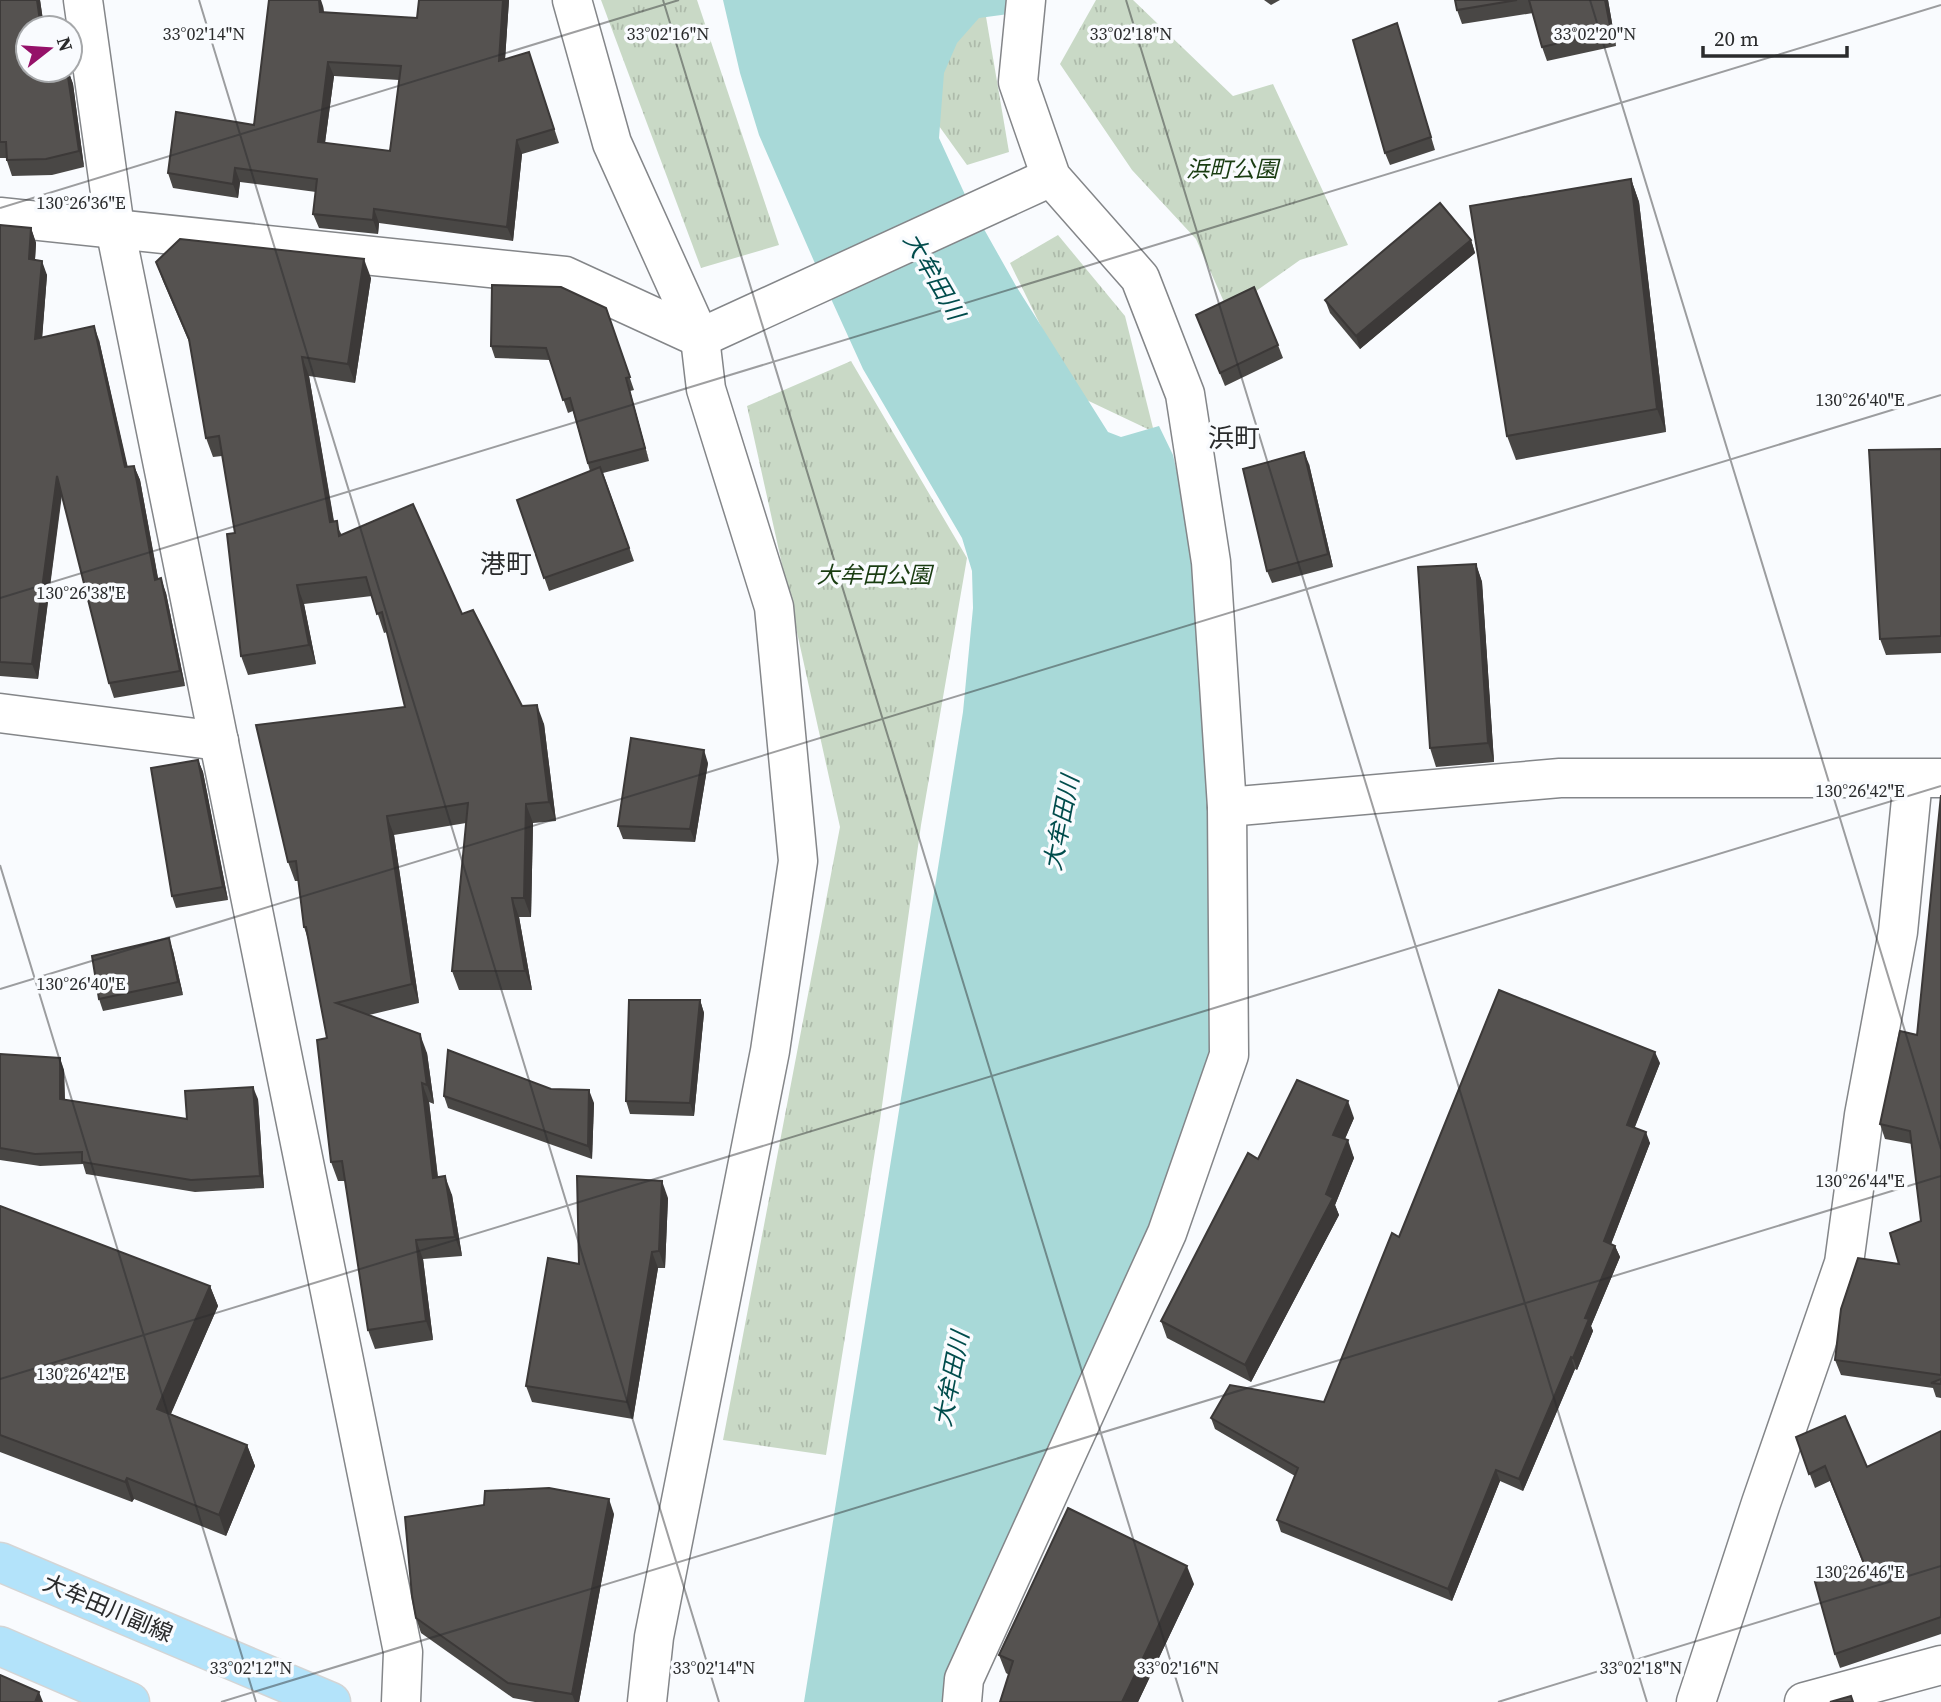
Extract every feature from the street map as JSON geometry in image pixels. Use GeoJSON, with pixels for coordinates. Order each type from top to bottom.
{"type":"FeatureCollection","features":[{"type":"Feature","properties":{"kind":"main road","name":"大牟田川副線"},"geometry":{"type":"LineString","coordinates":[[0,1562],[331,1702]]}},
{"type":"Feature","properties":{"kind":"main road"},"geometry":{"type":"LineString","coordinates":[[0,1646],[130,1702]]}},
{"type":"Feature","properties":{"kind":"street"},"geometry":{"type":"LineString","coordinates":[[83,0],[115,228],[403,1652],[401,1702]]}},
{"type":"Feature","properties":{"kind":"street"},"geometry":{"type":"LineString","coordinates":[[572,0],[612,143],[700,338],[706,389],[774,607],[798,861],[770,1051],[654,1637],[647,1702]]}},
{"type":"Feature","properties":{"kind":"street"},"geometry":{"type":"LineString","coordinates":[[962,1702],[964,1679],[1167,1233],[1229,1055],[1227,807],[1211,562],[1185,394],[1140,278],[1051,177],[1018,82],[1026,0]]}},
{"type":"Feature","properties":{"kind":"street"},"geometry":{"type":"LineString","coordinates":[[0,217],[565,276],[700,338],[1051,177]]}},
{"type":"Feature","properties":{"kind":"street"},"geometry":{"type":"LineString","coordinates":[[0,713],[219,741]]}},
{"type":"Feature","properties":{"kind":"street"},"geometry":{"type":"LineString","coordinates":[[1227,807],[1560,778],[1927,779],[1864,1115],[1844,1263],[1760,1503],[1696,1702]]}},
{"type":"Feature","properties":{"kind":"street"},"geometry":{"type":"LineString","coordinates":[[1804,1702],[1941,1665]]}},
{"type":"Feature","properties":{"kind":"green space"},"geometry":{"type":"Polygon","coordinates":[[[601,0],[697,0],[779,245],[701,268],[601,0]]]}},
{"type":"Feature","properties":{"kind":"green space","name":"浜町公園"},"geometry":{"type":"Polygon","coordinates":[[[1096,0],[1133,0],[1233,96],[1273,84],[1348,245],[1300,260],[1228,311],[1196,239],[1132,170],[1060,64],[1096,0]]]}},
{"type":"Feature","properties":{"kind":"green space"},"geometry":{"type":"Polygon","coordinates":[[[984,5],[1009,152],[967,165],[934,119],[941,48],[984,5]]]}},
{"type":"Feature","properties":{"kind":"green space"},"geometry":{"type":"Polygon","coordinates":[[[1058,235],[1125,316],[1154,432],[1074,394],[1010,263],[1058,235]]]}},
{"type":"Feature","properties":{"kind":"green space","name":"大牟田公園"},"geometry":{"type":"Polygon","coordinates":[[[851,361],[967,558],[921,825],[880,1120],[826,1455],[723,1440],[840,827],[747,406],[851,361]]]}},
{"type":"Feature","properties":{"kind":"water","name":"大牟田川"},"geometry":{"type":"Polygon","coordinates":[[[723,0],[1024,0],[1024,12],[979,18],[957,43],[944,73],[939,138],[967,199],[1016,286],[1108,432],[1121,437],[1159,426],[1173,455],[1210,618],[1218,1096],[944,1702],[804,1702],[963,712],[973,608],[972,571],[962,538],[863,369],[759,135],[740,73],[723,0]]]}},
{"type":"Feature","properties":{"kind":"building"},"geometry":{"type":"Polygon","coordinates":[[[0,0],[37,0],[39,14],[14,14],[14,84],[69,84],[79,151],[46,159],[7,160],[6,142],[0,142],[0,0]]]}},
{"type":"Feature","properties":{"kind":"building"},"geometry":{"type":"Polygon","coordinates":[[[269,0],[319,0],[320,12],[417,18],[419,0],[503,0],[499,61],[529,52],[554,129],[517,140],[507,227],[374,209],[373,220],[313,214],[317,179],[235,168],[233,184],[168,173],[176,112],[254,125],[269,0]],[[328,62],[318,142],[390,151],[401,66],[328,62]]]}},
{"type":"Feature","properties":{"kind":"building"},"geometry":{"type":"Polygon","coordinates":[[[1455,0],[1517,0],[1457,10],[1455,0]]]}},
{"type":"Feature","properties":{"kind":"building"},"geometry":{"type":"Polygon","coordinates":[[[1529,0],[1605,0],[1611,31],[1542,47],[1529,0]]]}},
{"type":"Feature","properties":{"kind":"building"},"geometry":{"type":"Polygon","coordinates":[[[1397,23],[1431,137],[1385,153],[1353,40],[1397,23]]]}},
{"type":"Feature","properties":{"kind":"building"},"geometry":{"type":"Polygon","coordinates":[[[1631,179],[1657,409],[1507,436],[1470,206],[1631,179]]]}},
{"type":"Feature","properties":{"kind":"building"},"geometry":{"type":"Polygon","coordinates":[[[1440,203],[1471,240],[1356,336],[1325,300],[1440,203]]]}},
{"type":"Feature","properties":{"kind":"building"},"geometry":{"type":"Polygon","coordinates":[[[0,225],[31,228],[29,259],[42,261],[35,339],[94,326],[125,467],[134,466],[155,580],[161,578],[180,671],[109,683],[57,476],[32,664],[0,662],[0,225]]]}},
{"type":"Feature","properties":{"kind":"building"},"geometry":{"type":"Polygon","coordinates":[[[180,239],[364,259],[348,364],[302,357],[330,522],[337,521],[339,536],[413,504],[462,614],[473,610],[522,706],[537,705],[549,802],[526,804],[524,898],[512,898],[525,971],[452,971],[468,803],[387,816],[412,984],[336,1003],[420,1034],[427,1085],[422,1083],[433,1178],[445,1176],[455,1237],[416,1240],[426,1321],[368,1330],[342,1161],[331,1162],[317,1040],[327,1038],[304,927],[296,861],[288,862],[256,725],[405,707],[382,612],[377,614],[366,577],[297,585],[309,645],[241,656],[227,534],[235,533],[219,436],[206,438],[189,339],[156,262],[180,239]]]}},
{"type":"Feature","properties":{"kind":"building"},"geometry":{"type":"Polygon","coordinates":[[[492,285],[561,287],[606,308],[630,377],[626,378],[645,448],[588,463],[570,398],[563,400],[546,348],[491,346],[492,285]]]}},
{"type":"Feature","properties":{"kind":"building"},"geometry":{"type":"Polygon","coordinates":[[[1254,287],[1278,345],[1220,373],[1196,315],[1254,287]]]}},
{"type":"Feature","properties":{"kind":"building"},"geometry":{"type":"Polygon","coordinates":[[[1941,449],[1941,636],[1880,639],[1869,450],[1941,449]]]}},
{"type":"Feature","properties":{"kind":"building"},"geometry":{"type":"Polygon","coordinates":[[[1304,452],[1328,554],[1267,571],[1243,469],[1304,452]]]}},
{"type":"Feature","properties":{"kind":"building"},"geometry":{"type":"Polygon","coordinates":[[[600,467],[629,548],[544,578],[517,500],[600,467]]]}},
{"type":"Feature","properties":{"kind":"building"},"geometry":{"type":"Polygon","coordinates":[[[1476,564],[1488,743],[1430,748],[1418,567],[1476,564]]]}},
{"type":"Feature","properties":{"kind":"building"},"geometry":{"type":"Polygon","coordinates":[[[631,738],[704,750],[690,829],[618,826],[631,738]]]}},
{"type":"Feature","properties":{"kind":"building"},"geometry":{"type":"Polygon","coordinates":[[[198,760],[223,887],[172,896],[151,768],[198,760]]]}},
{"type":"Feature","properties":{"kind":"building"},"geometry":{"type":"Polygon","coordinates":[[[1941,795],[1941,1375],[1835,1360],[1841,1309],[1858,1258],[1899,1264],[1890,1233],[1921,1221],[1910,1131],[1880,1124],[1900,1031],[1917,1035],[1941,795]]]}},
{"type":"Feature","properties":{"kind":"building"},"geometry":{"type":"Polygon","coordinates":[[[169,938],[178,982],[99,999],[92,956],[169,938]]]}},
{"type":"Feature","properties":{"kind":"building"},"geometry":{"type":"Polygon","coordinates":[[[1499,990],[1655,1052],[1627,1125],[1646,1132],[1604,1241],[1615,1246],[1585,1318],[1589,1319],[1519,1479],[1496,1470],[1448,1589],[1277,1520],[1298,1468],[1211,1418],[1230,1385],[1324,1402],[1392,1233],[1399,1237],[1499,990]]]}},
{"type":"Feature","properties":{"kind":"building"},"geometry":{"type":"Polygon","coordinates":[[[629,1000],[700,1000],[690,1103],[626,1101],[629,1000]]]}},
{"type":"Feature","properties":{"kind":"building"},"geometry":{"type":"Polygon","coordinates":[[[448,1050],[551,1089],[589,1090],[588,1146],[444,1096],[448,1050]]]}},
{"type":"Feature","properties":{"kind":"building"},"geometry":{"type":"Polygon","coordinates":[[[0,1054],[60,1058],[60,1099],[187,1119],[185,1091],[253,1087],[260,1176],[191,1180],[82,1162],[82,1152],[35,1154],[0,1148],[0,1054]]]}},
{"type":"Feature","properties":{"kind":"building"},"geometry":{"type":"Polygon","coordinates":[[[1297,1080],[1348,1101],[1333,1135],[1348,1140],[1326,1194],[1333,1198],[1245,1365],[1161,1321],[1248,1153],[1258,1159],[1297,1080]]]}},
{"type":"Feature","properties":{"kind":"building"},"geometry":{"type":"Polygon","coordinates":[[[577,1176],[662,1181],[659,1251],[652,1252],[627,1402],[526,1386],[548,1258],[579,1264],[577,1176]]]}},
{"type":"Feature","properties":{"kind":"building"},"geometry":{"type":"Polygon","coordinates":[[[0,1206],[210,1286],[157,1409],[247,1445],[219,1515],[127,1478],[125,1482],[0,1435],[0,1206]]]}},
{"type":"Feature","properties":{"kind":"building"},"geometry":{"type":"Polygon","coordinates":[[[1845,1416],[1867,1467],[1941,1431],[1941,1617],[1835,1654],[1815,1582],[1865,1566],[1825,1466],[1809,1474],[1796,1437],[1845,1416]]]}},
{"type":"Feature","properties":{"kind":"building"},"geometry":{"type":"Polygon","coordinates":[[[549,1488],[609,1499],[572,1694],[508,1683],[416,1618],[412,1596],[405,1517],[484,1505],[485,1491],[549,1488]]]}},
{"type":"Feature","properties":{"kind":"building"},"geometry":{"type":"Polygon","coordinates":[[[1068,1508],[1187,1566],[1122,1702],[1000,1702],[1013,1661],[999,1655],[1068,1508]]]}},
{"type":"Feature","properties":{"kind":"building"},"geometry":{"type":"Polygon","coordinates":[[[0,1675],[39,1692],[35,1702],[0,1702],[0,1675]]]}},
{"type":"Feature","properties":{"kind":"building"},"geometry":{"type":"Polygon","coordinates":[[[1851,1696],[1853,1702],[1830,1702],[1851,1696]]]}},
{"type":"Feature","properties":{"kind":"district","name":"浜町"},"geometry":{"type":"Point","coordinates":[1234,438]}},
{"type":"Feature","properties":{"kind":"district","name":"港町"},"geometry":{"type":"Point","coordinates":[506,564]}}]}
